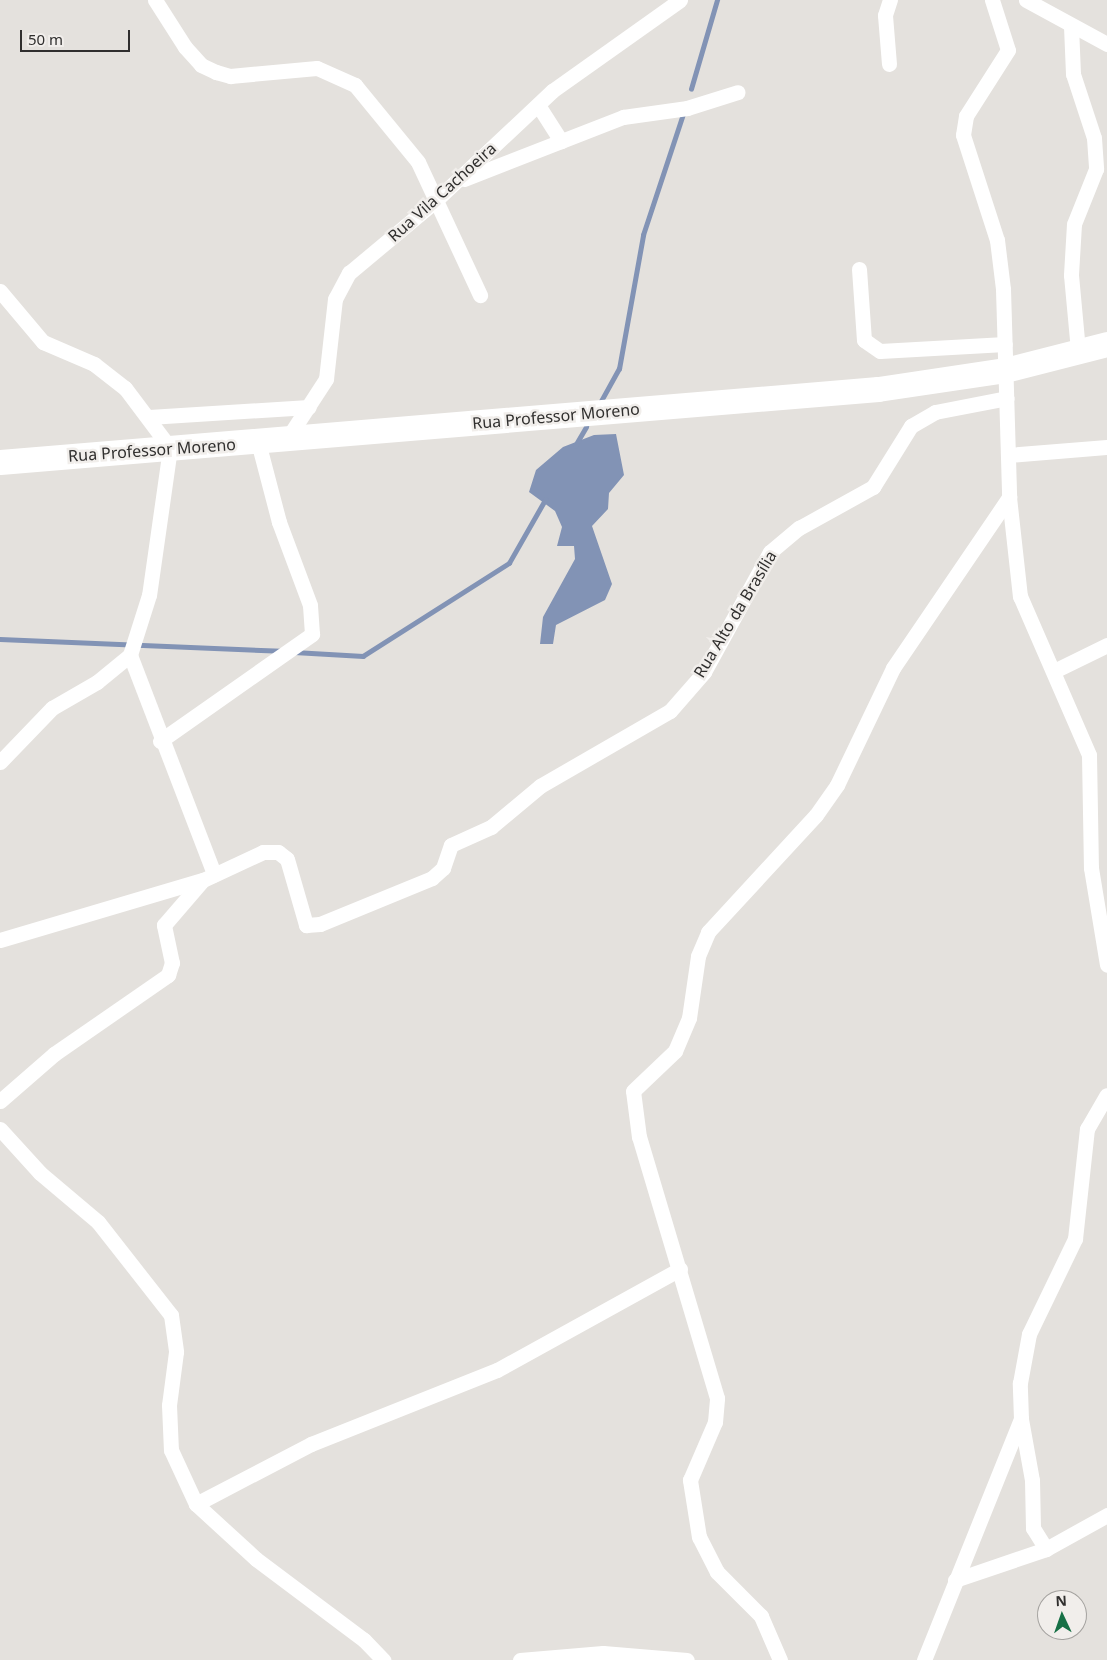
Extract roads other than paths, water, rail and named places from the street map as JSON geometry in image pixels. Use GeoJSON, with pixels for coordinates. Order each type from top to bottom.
{"type":"FeatureCollection","features":[{"type":"Feature","properties":{"kind":"highway","name":"Rua Professor Moreno"},"geometry":{"type":"LineString","coordinates":[[0,462],[287,440],[878,389],[1005,370],[1107,344]]}},
{"type":"Feature","properties":{"kind":"street"},"geometry":{"type":"LineString","coordinates":[[155,0],[185,47],[202,65],[216,72],[230,76],[317,68],[355,86],[418,162],[480,295]]}},
{"type":"Feature","properties":{"kind":"street","name":"Rua Vila Cachoeira"},"geometry":{"type":"LineString","coordinates":[[287,440],[326,379],[335,299],[342,282],[435,201],[538,105],[610,47],[680,0]]}},
{"type":"Feature","properties":{"kind":"street"},"geometry":{"type":"LineString","coordinates":[[889,64],[885,15],[890,0]]}},
{"type":"Feature","properties":{"kind":"street"},"geometry":{"type":"LineString","coordinates":[[992,0],[1008,50],[966,116],[963,135],[994,218],[1005,344],[1009,496],[1020,596],[1089,755],[1091,868],[1107,966]]}},
{"type":"Feature","properties":{"kind":"street"},"geometry":{"type":"LineString","coordinates":[[1026,0],[1107,44]]}},
{"type":"Feature","properties":{"kind":"street"},"geometry":{"type":"LineString","coordinates":[[1071,26],[1072,74],[1094,138],[1096,169],[1074,224],[1070,275],[1078,351]]}},
{"type":"Feature","properties":{"kind":"street"},"geometry":{"type":"LineString","coordinates":[[456,182],[635,113],[681,109],[738,92]]}},
{"type":"Feature","properties":{"kind":"street"},"geometry":{"type":"LineString","coordinates":[[538,105],[561,140]]}},
{"type":"Feature","properties":{"kind":"street"},"geometry":{"type":"LineString","coordinates":[[859,269],[864,340],[880,351],[1005,344]]}},
{"type":"Feature","properties":{"kind":"street"},"geometry":{"type":"LineString","coordinates":[[0,291],[43,342],[110,374],[149,417],[170,448],[149,595],[130,655],[97,682],[52,708],[0,762]]}},
{"type":"Feature","properties":{"kind":"street","name":"Rua Alto da Brasília"},"geometry":{"type":"LineString","coordinates":[[208,877],[263,852],[278,852],[288,859],[294,875],[303,923],[320,924],[432,878],[443,868],[448,847],[491,827],[540,786],[670,711],[704,672],[770,552],[799,528],[873,487],[911,426],[935,412],[1007,398]]}},
{"type":"Feature","properties":{"kind":"street"},"geometry":{"type":"LineString","coordinates":[[149,417],[309,407]]}},
{"type":"Feature","properties":{"kind":"street"},"geometry":{"type":"LineString","coordinates":[[160,742],[312,634],[310,605],[279,522],[258,442]]}},
{"type":"Feature","properties":{"kind":"street"},"geometry":{"type":"LineString","coordinates":[[1008,455],[1107,447]]}},
{"type":"Feature","properties":{"kind":"street"},"geometry":{"type":"LineString","coordinates":[[780,1660],[761,1616],[717,1572],[699,1537],[690,1480],[715,1422],[717,1398],[639,1137],[633,1091],[674,1051],[682,1034],[698,956],[708,932],[816,815],[837,785],[893,668],[1009,496]]}},
{"type":"Feature","properties":{"kind":"street"},"geometry":{"type":"LineString","coordinates":[[1054,671],[1107,644]]}},
{"type":"Feature","properties":{"kind":"street"},"geometry":{"type":"LineString","coordinates":[[130,655],[208,877]]}},
{"type":"Feature","properties":{"kind":"street"},"geometry":{"type":"LineString","coordinates":[[0,940],[208,877]]}},
{"type":"Feature","properties":{"kind":"street"},"geometry":{"type":"LineString","coordinates":[[0,1101],[54,1054],[168,975],[172,962],[164,925],[208,877]]}},
{"type":"Feature","properties":{"kind":"street"},"geometry":{"type":"LineString","coordinates":[[1046,1549],[1033,1528],[1031,1473],[1021,1419],[1020,1383],[1029,1334],[1076,1239],[1087,1129],[1107,1095]]}},
{"type":"Feature","properties":{"kind":"street"},"geometry":{"type":"LineString","coordinates":[[0,1129],[40,1173],[98,1222],[171,1315],[176,1352],[169,1405],[170,1442],[179,1474],[196,1504],[256,1559],[364,1640],[383,1660]]}},
{"type":"Feature","properties":{"kind":"street"},"geometry":{"type":"LineString","coordinates":[[196,1504],[311,1444],[497,1370],[680,1269]]}},
{"type":"Feature","properties":{"kind":"street"},"geometry":{"type":"LineString","coordinates":[[929,1657],[955,1580],[1021,1419]]}},
{"type":"Feature","properties":{"kind":"street"},"geometry":{"type":"LineString","coordinates":[[955,1580],[1046,1549],[1107,1515]]}},
{"type":"Feature","properties":{"kind":"street"},"geometry":{"type":"LineString","coordinates":[[520,1660],[565,1653],[687,1660]]}},
{"type":"Feature","properties":{"kind":"water"},"geometry":{"type":"Polygon","coordinates":[[[616,434],[624,475],[609,493],[608,509],[592,526],[612,584],[605,600],[556,625],[553,644],[540,644],[543,617],[575,559],[574,546],[557,546],[562,527],[555,511],[529,492],[536,470],[563,447],[594,435],[616,434]]]}},
{"type":"Feature","properties":{"kind":"waterway"},"geometry":{"type":"LineString","coordinates":[[691,89],[717,0]]}},
{"type":"Feature","properties":{"kind":"waterway"},"geometry":{"type":"LineString","coordinates":[[601,401],[619,369],[643,235],[683,114]]}},
{"type":"Feature","properties":{"kind":"waterway"},"geometry":{"type":"LineString","coordinates":[[575,446],[586,427]]}},
{"type":"Feature","properties":{"kind":"waterway"},"geometry":{"type":"LineString","coordinates":[[294,652],[363,656],[509,563],[545,500]]}},
{"type":"Feature","properties":{"kind":"waterway"},"geometry":{"type":"LineString","coordinates":[[0,639],[281,651]]}}]}
